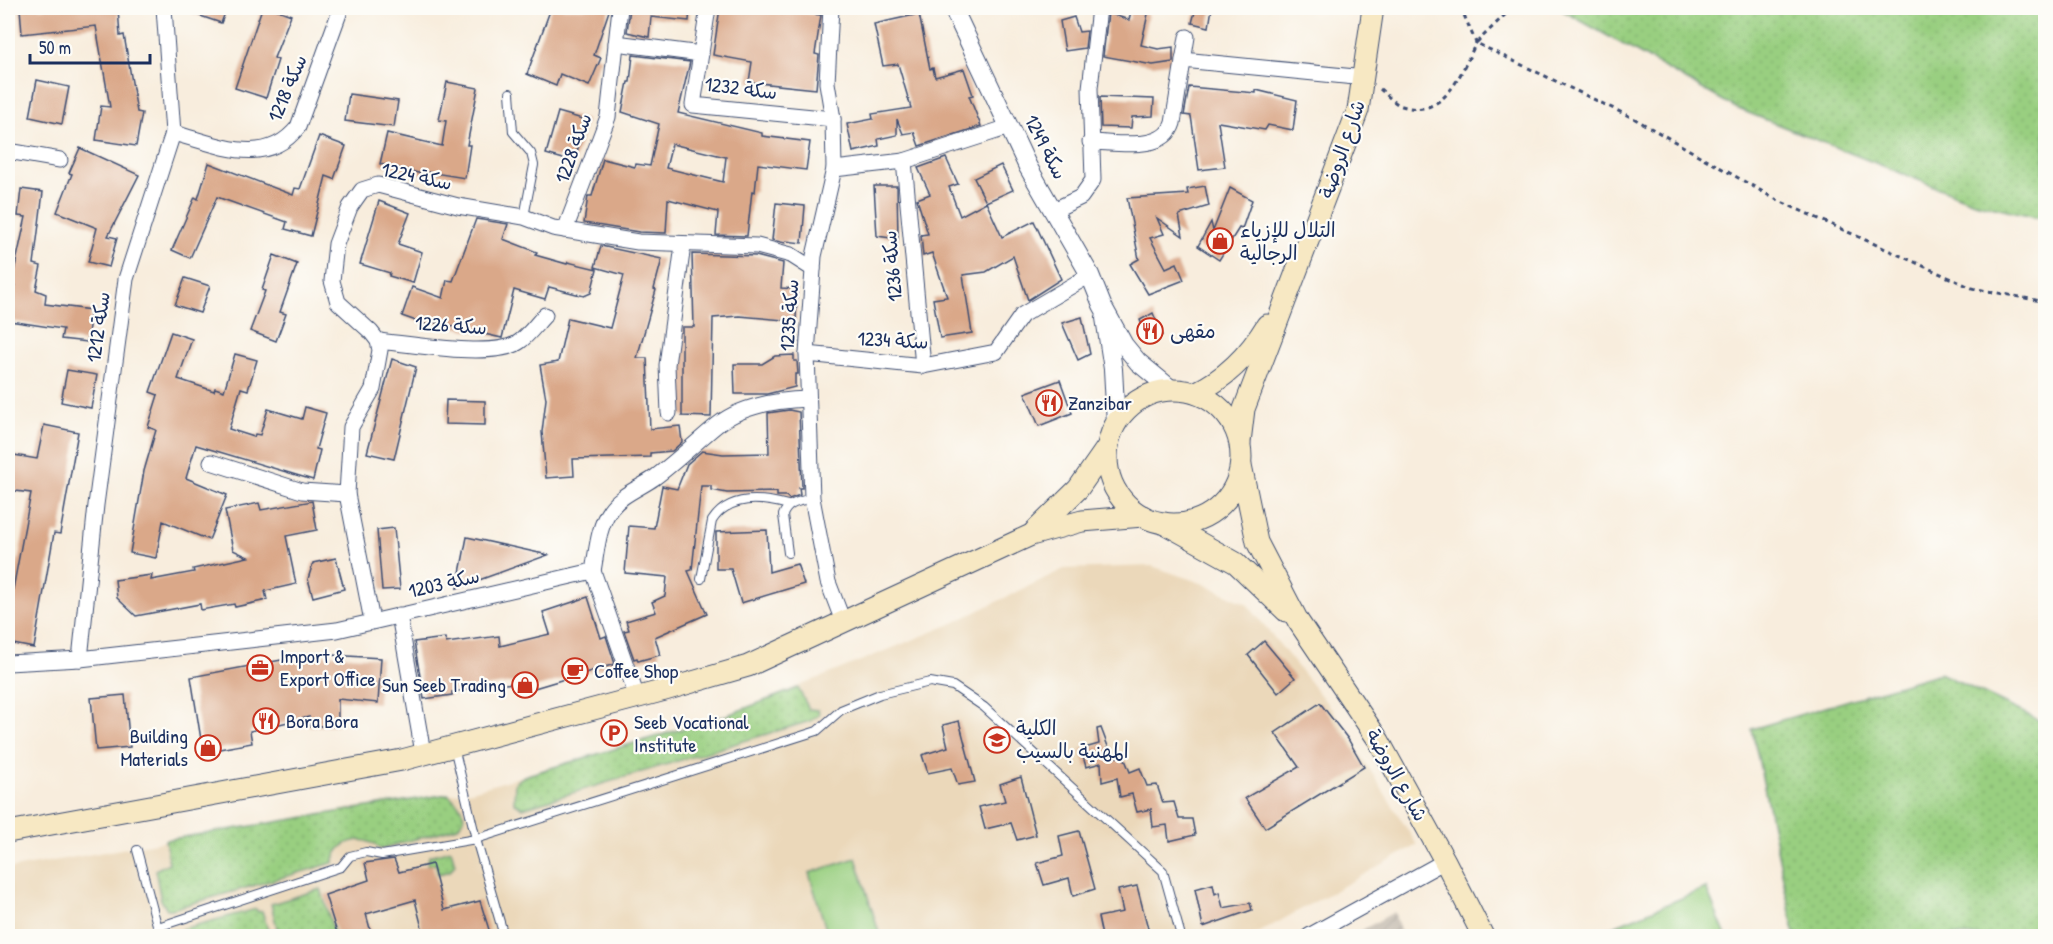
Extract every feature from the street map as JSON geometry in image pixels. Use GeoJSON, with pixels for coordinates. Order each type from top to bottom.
{"type":"FeatureCollection","features":[{"type":"Feature","properties":{"kind":"main road","name":"شارع الروضة"},"geometry":{"type":"LineString","coordinates":[[1240,442],[1244,409],[1358,110],[1365,78],[1373,8]]}},
{"type":"Feature","properties":{"kind":"main road","name":"شارع الروضة"},"geometry":{"type":"LineString","coordinates":[[1195,393],[1214,384],[1232,370],[1258,339],[1291,286]]}},
{"type":"Feature","properties":{"kind":"main road"},"geometry":{"type":"LineString","coordinates":[[8,832],[402,760],[453,744],[638,697],[748,666],[844,624],[1030,535],[1083,521],[1153,520],[1184,524],[1204,517],[1221,506],[1235,487],[1241,465],[1240,442],[1231,421],[1215,404],[1195,393],[1172,390],[1150,394],[1130,406],[1116,424],[1108,446],[1078,489],[1030,535]]}},
{"type":"Feature","properties":{"kind":"main road"},"geometry":{"type":"LineString","coordinates":[[1108,446],[1108,467],[1114,487],[1127,504],[1153,520]]}},
{"type":"Feature","properties":{"kind":"main road","name":"شارع الروضة"},"geometry":{"type":"LineString","coordinates":[[1241,465],[1257,542],[1298,621],[1379,741],[1483,936]]}},
{"type":"Feature","properties":{"kind":"main road","name":"شارع الروضة"},"geometry":{"type":"LineString","coordinates":[[1153,520],[1236,563],[1298,621]]}},
{"type":"Feature","properties":{"kind":"street","name":"سكة 1212"},"geometry":{"type":"LineString","coordinates":[[80,659],[96,505],[126,279],[173,133],[164,8]]}},
{"type":"Feature","properties":{"kind":"street","name":"سكة 1218"},"geometry":{"type":"LineString","coordinates":[[173,133],[244,151],[260,152],[287,140],[297,127],[341,8]]}},
{"type":"Feature","properties":{"kind":"street","name":"سكة 1228"},"geometry":{"type":"LineString","coordinates":[[565,230],[608,117],[620,8]]}},
{"type":"Feature","properties":{"kind":"street","name":"سكة 1232"},"geometry":{"type":"LineString","coordinates":[[708,8],[693,105],[833,119]]}},
{"type":"Feature","properties":{"kind":"street","name":"سكة 1235"},"geometry":{"type":"LineString","coordinates":[[831,8],[827,83],[833,119],[834,170],[813,269],[807,354],[812,498],[828,582],[844,624]]}},
{"type":"Feature","properties":{"kind":"street","name":"سكة 1249"},"geometry":{"type":"LineString","coordinates":[[953,8],[1028,167],[1090,275],[1102,305],[1124,345],[1138,362],[1172,390]]}},
{"type":"Feature","properties":{"kind":"street"},"geometry":{"type":"LineString","coordinates":[[1054,210],[1081,196],[1090,186],[1094,172],[1090,142],[1090,88],[1099,8]]}},
{"type":"Feature","properties":{"kind":"street"},"geometry":{"type":"LineString","coordinates":[[1090,142],[1155,142],[1167,135],[1173,123],[1186,37]]}},
{"type":"Feature","properties":{"kind":"street","name":"سكة 1232"},"geometry":{"type":"LineString","coordinates":[[616,43],[701,54]]}},
{"type":"Feature","properties":{"kind":"street"},"geometry":{"type":"LineString","coordinates":[[1183,60],[1365,78]]}},
{"type":"Feature","properties":{"kind":"street"},"geometry":{"type":"LineString","coordinates":[[834,170],[904,161],[1009,127]]}},
{"type":"Feature","properties":{"kind":"street"},"geometry":{"type":"LineString","coordinates":[[8,151],[60,160]]}},
{"type":"Feature","properties":{"kind":"street","name":"سكة 1236"},"geometry":{"type":"LineString","coordinates":[[904,161],[923,366]]}},
{"type":"Feature","properties":{"kind":"street","name":"سكة 1224"},"geometry":{"type":"LineString","coordinates":[[378,341],[338,302],[332,281],[332,262],[336,244],[350,207],[362,190],[378,185],[458,206],[524,217],[565,230],[638,242],[757,246],[791,255],[813,269]]}},
{"type":"Feature","properties":{"kind":"street"},"geometry":{"type":"LineString","coordinates":[[669,413],[667,365],[683,245]]}},
{"type":"Feature","properties":{"kind":"street","name":"سكة 1234"},"geometry":{"type":"LineString","coordinates":[[807,354],[923,366],[996,351],[1022,315],[1090,275]]}},
{"type":"Feature","properties":{"kind":"street","name":"سكة 1249"},"geometry":{"type":"LineString","coordinates":[[1102,305],[1113,369],[1116,424]]}},
{"type":"Feature","properties":{"kind":"street","name":"سكة 1226"},"geometry":{"type":"LineString","coordinates":[[378,341],[479,350],[503,349],[519,342],[545,315]]}},
{"type":"Feature","properties":{"kind":"street"},"geometry":{"type":"LineString","coordinates":[[372,621],[347,494],[351,427],[373,389],[380,350],[378,341]]}},
{"type":"Feature","properties":{"kind":"street"},"geometry":{"type":"LineString","coordinates":[[638,697],[593,571],[601,525],[610,508],[682,457],[719,423],[757,406],[781,399],[808,399]]}},
{"type":"Feature","properties":{"kind":"street"},"geometry":{"type":"LineString","coordinates":[[211,462],[302,491],[347,494]]}},
{"type":"Feature","properties":{"kind":"street","name":"سكة 1203"},"geometry":{"type":"LineString","coordinates":[[8,663],[80,659],[337,630],[593,571]]}},
{"type":"Feature","properties":{"kind":"street"},"geometry":{"type":"LineString","coordinates":[[399,615],[423,753]]}},
{"type":"Feature","properties":{"kind":"street"},"geometry":{"type":"LineString","coordinates":[[1309,936],[1445,861]]}},
{"type":"Feature","properties":{"kind":"lane"},"geometry":{"type":"LineString","coordinates":[[510,93],[513,132],[531,153],[534,165],[524,217]]}},
{"type":"Feature","properties":{"kind":"lane"},"geometry":{"type":"LineString","coordinates":[[701,579],[712,520],[716,514],[747,499],[764,499],[788,505],[812,498]]}},
{"type":"Feature","properties":{"kind":"lane"},"geometry":{"type":"LineString","coordinates":[[788,505],[783,515],[788,553]]}},
{"type":"Feature","properties":{"kind":"lane"},"geometry":{"type":"LineString","coordinates":[[158,927],[341,867],[350,856],[366,852],[382,855],[476,839],[817,731],[841,710],[880,694],[930,682],[953,686],[984,708],[1163,871],[1182,936]]}},
{"type":"Feature","properties":{"kind":"lane"},"geometry":{"type":"LineString","coordinates":[[453,744],[476,839],[504,936]]}},
{"type":"Feature","properties":{"kind":"lane"},"geometry":{"type":"LineString","coordinates":[[137,850],[160,936]]}},
{"type":"Feature","properties":{"kind":"path"},"geometry":{"type":"LineString","coordinates":[[1461,8],[1476,43],[1635,119],[1777,200],[1972,288],[2046,302]]}},
{"type":"Feature","properties":{"kind":"path"},"geometry":{"type":"LineString","coordinates":[[1365,78],[1402,106],[1420,108],[1438,103],[1451,92],[1476,43],[1512,8]]}},
{"type":"Feature","properties":{"kind":"shaded area","name":"الكلية المهنية بالسيب"},"geometry":{"type":"Polygon","coordinates":[[[1152,566],[1204,584],[1247,604],[1334,712],[1417,845],[1253,936],[8,936],[8,869],[348,809],[472,791],[725,716],[949,625],[1064,569],[1152,566]]]}},
{"type":"Feature","properties":{"kind":"shaded area"},"geometry":{"type":"Polygon","coordinates":[[[1394,912],[1402,936],[1352,936],[1394,912]]]}},
{"type":"Feature","properties":{"kind":"green space"},"geometry":{"type":"Polygon","coordinates":[[[1558,8],[2045,8],[2045,219],[1974,202],[1736,108],[1558,8]]]}},
{"type":"Feature","properties":{"kind":"green space"},"geometry":{"type":"Polygon","coordinates":[[[1940,673],[2045,723],[2045,936],[1795,936],[1752,729],[1940,673]]]}},
{"type":"Feature","properties":{"kind":"green space"},"geometry":{"type":"Polygon","coordinates":[[[798,688],[809,709],[818,710],[819,715],[810,721],[523,808],[514,802],[515,783],[524,776],[725,716],[798,688]]]}},
{"type":"Feature","properties":{"kind":"green space"},"geometry":{"type":"Polygon","coordinates":[[[448,794],[462,808],[464,818],[458,827],[380,849],[366,841],[352,841],[340,849],[333,863],[172,909],[167,909],[161,900],[155,870],[169,863],[165,840],[448,794]]]}},
{"type":"Feature","properties":{"kind":"green space"},"geometry":{"type":"Polygon","coordinates":[[[451,850],[455,864],[450,871],[438,874],[436,864],[427,865],[429,856],[451,850]]]}},
{"type":"Feature","properties":{"kind":"green space"},"geometry":{"type":"Polygon","coordinates":[[[856,858],[880,936],[828,936],[809,873],[856,858]]]}},
{"type":"Feature","properties":{"kind":"green space"},"geometry":{"type":"Polygon","coordinates":[[[1706,888],[1726,936],[1590,936],[1706,888]]]}},
{"type":"Feature","properties":{"kind":"green space"},"geometry":{"type":"Polygon","coordinates":[[[321,889],[335,936],[279,936],[271,904],[321,889]]]}},
{"type":"Feature","properties":{"kind":"green space"},"geometry":{"type":"Polygon","coordinates":[[[256,909],[258,912],[262,911],[270,936],[175,936],[182,929],[256,909]]]}},
{"type":"Feature","properties":{"kind":"building"},"geometry":{"type":"Polygon","coordinates":[[[20,8],[118,8],[120,36],[124,35],[137,112],[142,113],[136,146],[96,140],[101,106],[110,107],[96,26],[22,34],[20,8]]]}},
{"type":"Feature","properties":{"kind":"building"},"geometry":{"type":"Polygon","coordinates":[[[183,8],[227,8],[221,23],[183,10],[183,8]]]}},
{"type":"Feature","properties":{"kind":"building"},"geometry":{"type":"Polygon","coordinates":[[[262,8],[273,8],[291,15],[274,58],[278,60],[266,98],[235,88],[262,8]]]}},
{"type":"Feature","properties":{"kind":"building"},"geometry":{"type":"Polygon","coordinates":[[[551,8],[610,8],[594,55],[601,58],[589,86],[560,74],[556,86],[527,74],[551,8]]]}},
{"type":"Feature","properties":{"kind":"building"},"geometry":{"type":"Polygon","coordinates":[[[630,8],[690,8],[689,21],[651,17],[649,37],[627,32],[630,8]]]}},
{"type":"Feature","properties":{"kind":"building"},"geometry":{"type":"Polygon","coordinates":[[[720,8],[759,8],[821,15],[815,54],[819,55],[816,89],[749,82],[752,62],[713,55],[720,8]]]}},
{"type":"Feature","properties":{"kind":"building"},"geometry":{"type":"Polygon","coordinates":[[[1196,8],[1212,8],[1209,27],[1192,23],[1196,8]]]}},
{"type":"Feature","properties":{"kind":"building"},"geometry":{"type":"Polygon","coordinates":[[[1131,11],[1148,14],[1141,45],[1158,49],[1173,47],[1173,62],[1153,65],[1103,56],[1108,13],[1129,20],[1131,11]]]}},
{"type":"Feature","properties":{"kind":"building"},"geometry":{"type":"Polygon","coordinates":[[[919,14],[930,69],[933,68],[935,77],[964,69],[973,95],[969,96],[981,126],[919,146],[914,132],[903,134],[897,119],[897,135],[878,139],[879,146],[853,152],[847,124],[873,119],[872,114],[911,108],[898,64],[883,66],[874,24],[919,14]]]}},
{"type":"Feature","properties":{"kind":"building"},"geometry":{"type":"Polygon","coordinates":[[[1074,17],[1079,32],[1087,31],[1085,48],[1065,51],[1060,21],[1074,17]]]}},
{"type":"Feature","properties":{"kind":"building"},"geometry":{"type":"Polygon","coordinates":[[[633,55],[690,62],[678,113],[762,133],[762,136],[810,142],[806,170],[758,164],[755,192],[752,191],[747,236],[716,235],[718,212],[668,199],[666,233],[639,232],[584,223],[588,196],[592,196],[603,159],[635,167],[636,164],[650,166],[659,124],[622,112],[628,82],[630,82],[633,55]],[[672,144],[666,168],[723,182],[726,157],[672,144]]]}},
{"type":"Feature","properties":{"kind":"building"},"geometry":{"type":"Polygon","coordinates":[[[37,80],[69,87],[62,124],[30,117],[37,80]]]}},
{"type":"Feature","properties":{"kind":"building"},"geometry":{"type":"Polygon","coordinates":[[[447,82],[478,88],[467,145],[470,145],[465,178],[428,172],[427,175],[380,164],[387,133],[442,146],[446,121],[439,120],[447,82]]]}},
{"type":"Feature","properties":{"kind":"building"},"geometry":{"type":"Polygon","coordinates":[[[1189,87],[1256,93],[1256,90],[1297,100],[1293,130],[1268,125],[1265,130],[1218,122],[1225,167],[1199,170],[1191,116],[1184,115],[1189,87]]]}},
{"type":"Feature","properties":{"kind":"building"},"geometry":{"type":"Polygon","coordinates":[[[349,94],[398,101],[394,127],[345,121],[349,94]]]}},
{"type":"Feature","properties":{"kind":"building"},"geometry":{"type":"Polygon","coordinates":[[[1100,97],[1154,99],[1153,116],[1132,117],[1131,128],[1101,127],[1100,97]]]}},
{"type":"Feature","properties":{"kind":"building"},"geometry":{"type":"Polygon","coordinates":[[[558,112],[586,120],[574,162],[546,154],[558,112]]]}},
{"type":"Feature","properties":{"kind":"building"},"geometry":{"type":"Polygon","coordinates":[[[319,136],[346,146],[334,179],[326,176],[311,236],[285,229],[287,222],[217,197],[190,258],[172,250],[195,197],[198,199],[209,163],[293,195],[295,188],[300,189],[319,136]]]}},
{"type":"Feature","properties":{"kind":"building"},"geometry":{"type":"Polygon","coordinates":[[[80,148],[139,175],[108,236],[117,238],[109,267],[88,262],[97,228],[57,212],[72,174],[69,173],[80,148]]]}},
{"type":"Feature","properties":{"kind":"building"},"geometry":{"type":"Polygon","coordinates":[[[946,158],[958,184],[949,187],[960,216],[986,202],[1002,237],[1034,221],[1061,279],[1028,300],[1013,256],[986,272],[963,275],[972,333],[940,338],[933,299],[947,297],[932,253],[923,256],[921,235],[928,234],[917,199],[930,194],[918,168],[946,158]]]}},
{"type":"Feature","properties":{"kind":"building"},"geometry":{"type":"Polygon","coordinates":[[[1001,165],[1013,190],[986,202],[974,178],[1001,165]]]}},
{"type":"Feature","properties":{"kind":"building"},"geometry":{"type":"Polygon","coordinates":[[[874,186],[897,186],[898,239],[877,236],[874,186]]]}},
{"type":"Feature","properties":{"kind":"building"},"geometry":{"type":"Polygon","coordinates":[[[1205,186],[1209,206],[1179,215],[1183,236],[1157,218],[1164,234],[1150,238],[1166,268],[1177,263],[1184,280],[1148,294],[1130,264],[1139,259],[1127,198],[1188,194],[1187,189],[1205,186]]]}},
{"type":"Feature","properties":{"kind":"building"},"geometry":{"type":"Polygon","coordinates":[[[1230,188],[1252,200],[1242,229],[1239,228],[1219,260],[1198,246],[1211,222],[1213,231],[1230,188]]]}},
{"type":"Feature","properties":{"kind":"building"},"geometry":{"type":"Polygon","coordinates":[[[21,189],[43,192],[34,264],[41,266],[36,290],[46,294],[45,304],[91,310],[87,342],[61,339],[63,329],[10,321],[15,286],[11,285],[26,217],[18,216],[21,189]]]}},
{"type":"Feature","properties":{"kind":"building"},"geometry":{"type":"Polygon","coordinates":[[[379,201],[410,213],[398,244],[422,252],[413,283],[360,264],[379,201]]]}},
{"type":"Feature","properties":{"kind":"building"},"geometry":{"type":"Polygon","coordinates":[[[776,203],[805,206],[802,243],[772,240],[776,203]]]}},
{"type":"Feature","properties":{"kind":"building"},"geometry":{"type":"Polygon","coordinates":[[[476,219],[508,224],[503,239],[537,252],[535,255],[597,269],[591,293],[584,296],[549,287],[545,299],[514,290],[502,338],[432,322],[430,326],[402,316],[412,287],[443,298],[447,280],[453,281],[476,219]]]}},
{"type":"Feature","properties":{"kind":"building"},"geometry":{"type":"Polygon","coordinates":[[[601,246],[662,259],[637,358],[647,358],[650,429],[680,426],[682,442],[672,451],[650,453],[650,457],[573,459],[574,476],[546,478],[542,432],[546,399],[540,365],[558,362],[568,318],[610,328],[624,275],[595,267],[601,246]]]}},
{"type":"Feature","properties":{"kind":"building"},"geometry":{"type":"Polygon","coordinates":[[[692,254],[756,256],[783,263],[781,288],[797,289],[796,321],[739,316],[713,318],[711,417],[682,416],[682,327],[694,327],[692,254]]]}},
{"type":"Feature","properties":{"kind":"building"},"geometry":{"type":"Polygon","coordinates":[[[274,255],[297,264],[280,312],[286,314],[276,341],[250,331],[265,291],[262,290],[274,255]]]}},
{"type":"Feature","properties":{"kind":"building"},"geometry":{"type":"Polygon","coordinates":[[[185,278],[210,286],[200,313],[175,305],[185,278]]]}},
{"type":"Feature","properties":{"kind":"building"},"geometry":{"type":"Polygon","coordinates":[[[1153,313],[1162,335],[1149,341],[1140,320],[1153,313]]]}},
{"type":"Feature","properties":{"kind":"building"},"geometry":{"type":"Polygon","coordinates":[[[1082,317],[1090,354],[1078,360],[1062,323],[1082,317]]]}},
{"type":"Feature","properties":{"kind":"building"},"geometry":{"type":"Polygon","coordinates":[[[171,332],[192,339],[178,379],[214,391],[215,388],[224,391],[235,354],[257,360],[248,390],[241,388],[229,429],[254,437],[255,434],[260,435],[268,409],[302,419],[305,407],[326,413],[316,449],[320,450],[313,480],[196,445],[186,478],[227,495],[209,540],[163,521],[156,558],[130,553],[144,471],[156,430],[148,427],[158,395],[150,392],[171,332]]]}},
{"type":"Feature","properties":{"kind":"building"},"geometry":{"type":"Polygon","coordinates":[[[794,355],[798,374],[795,374],[795,387],[767,394],[735,394],[734,364],[762,364],[775,356],[794,355]]]}},
{"type":"Feature","properties":{"kind":"building"},"geometry":{"type":"Polygon","coordinates":[[[392,359],[416,367],[394,459],[367,453],[392,359]]]}},
{"type":"Feature","properties":{"kind":"building"},"geometry":{"type":"Polygon","coordinates":[[[67,370],[97,375],[91,408],[61,402],[67,370]]]}},
{"type":"Feature","properties":{"kind":"building","name":"Zanzibar"},"geometry":{"type":"Polygon","coordinates":[[[1060,380],[1072,413],[1039,426],[1025,393],[1060,380]]]}},
{"type":"Feature","properties":{"kind":"building"},"geometry":{"type":"Polygon","coordinates":[[[446,400],[485,401],[485,425],[445,424],[446,400]]]}},
{"type":"Feature","properties":{"kind":"building"},"geometry":{"type":"Polygon","coordinates":[[[789,410],[799,412],[802,488],[799,488],[800,495],[789,499],[786,496],[777,496],[777,492],[727,493],[711,490],[711,486],[701,486],[692,570],[688,571],[707,614],[655,637],[660,655],[638,661],[637,658],[634,659],[624,631],[629,630],[626,621],[656,612],[652,602],[665,596],[667,577],[625,573],[629,526],[654,528],[662,486],[677,489],[687,464],[702,451],[723,454],[769,453],[768,413],[789,410]]]}},
{"type":"Feature","properties":{"kind":"building"},"geometry":{"type":"Polygon","coordinates":[[[44,425],[78,432],[60,534],[54,533],[34,648],[8,643],[8,616],[31,493],[8,490],[8,454],[37,459],[44,425]]]}},
{"type":"Feature","properties":{"kind":"building"},"geometry":{"type":"Polygon","coordinates":[[[312,501],[317,530],[286,536],[296,584],[265,591],[267,600],[235,607],[234,604],[201,610],[200,604],[136,616],[117,598],[115,580],[152,575],[151,580],[194,572],[193,569],[248,557],[233,550],[225,510],[259,503],[261,510],[312,501]]]}},
{"type":"Feature","properties":{"kind":"building"},"geometry":{"type":"Polygon","coordinates":[[[394,528],[400,589],[382,590],[377,530],[394,528]]]}},
{"type":"Feature","properties":{"kind":"building"},"geometry":{"type":"Polygon","coordinates":[[[767,530],[769,572],[797,564],[804,584],[741,603],[731,569],[716,569],[716,532],[767,530]]]}},
{"type":"Feature","properties":{"kind":"building"},"geometry":{"type":"Polygon","coordinates":[[[467,537],[548,555],[457,588],[467,537]]]}},
{"type":"Feature","properties":{"kind":"building"},"geometry":{"type":"Polygon","coordinates":[[[336,558],[344,589],[313,597],[308,579],[313,563],[336,558]]]}},
{"type":"Feature","properties":{"kind":"building"},"geometry":{"type":"Polygon","coordinates":[[[588,597],[601,638],[606,636],[615,664],[521,692],[519,682],[452,692],[452,695],[424,699],[414,642],[445,638],[446,643],[499,636],[500,646],[550,634],[543,612],[588,597]]]}},
{"type":"Feature","properties":{"kind":"building"},"geometry":{"type":"Polygon","coordinates":[[[1264,641],[1295,678],[1278,693],[1248,655],[1264,641]]]}},
{"type":"Feature","properties":{"kind":"building"},"geometry":{"type":"Polygon","coordinates":[[[313,654],[381,658],[378,703],[338,699],[338,726],[309,726],[309,717],[250,731],[252,743],[203,752],[191,677],[313,654]]]}},
{"type":"Feature","properties":{"kind":"building"},"geometry":{"type":"Polygon","coordinates":[[[125,695],[130,747],[96,750],[91,698],[125,695]]]}},
{"type":"Feature","properties":{"kind":"building"},"geometry":{"type":"Polygon","coordinates":[[[1320,703],[1348,739],[1364,767],[1265,828],[1245,798],[1299,767],[1275,733],[1320,703]]]}},
{"type":"Feature","properties":{"kind":"building"},"geometry":{"type":"Polygon","coordinates":[[[959,721],[975,782],[958,785],[952,768],[928,773],[922,755],[948,747],[943,725],[959,721]]]}},
{"type":"Feature","properties":{"kind":"building"},"geometry":{"type":"Polygon","coordinates":[[[1101,728],[1112,757],[1124,757],[1130,772],[1140,768],[1147,786],[1157,785],[1163,803],[1174,802],[1179,819],[1192,819],[1195,835],[1169,841],[1167,825],[1153,827],[1151,809],[1137,812],[1132,794],[1120,797],[1117,778],[1102,782],[1101,763],[1086,767],[1081,749],[1099,744],[1097,729],[1101,728]]]}},
{"type":"Feature","properties":{"kind":"building"},"geometry":{"type":"Polygon","coordinates":[[[1021,777],[1036,835],[1017,840],[1011,823],[985,829],[979,807],[1005,801],[1000,784],[1021,777]]]}},
{"type":"Feature","properties":{"kind":"building"},"geometry":{"type":"Polygon","coordinates":[[[1079,831],[1095,889],[1073,896],[1069,878],[1044,885],[1037,863],[1063,856],[1059,836],[1079,831]]]}},
{"type":"Feature","properties":{"kind":"building"},"geometry":{"type":"Polygon","coordinates":[[[394,859],[399,872],[432,864],[444,910],[480,901],[491,936],[424,936],[415,900],[366,914],[372,936],[338,936],[325,895],[369,880],[365,863],[394,859]]]}},
{"type":"Feature","properties":{"kind":"building"},"geometry":{"type":"Polygon","coordinates":[[[1213,884],[1215,894],[1219,892],[1223,908],[1250,903],[1252,910],[1203,927],[1195,889],[1213,884]]]}},
{"type":"Feature","properties":{"kind":"building"},"geometry":{"type":"Polygon","coordinates":[[[1137,886],[1150,936],[1102,936],[1098,917],[1123,912],[1118,890],[1137,886]]]}},
{"type":"Feature","properties":{"kind":"place","name":"التلال للإزياء الرجالية"},"geometry":{"type":"Point","coordinates":[1220,241]}},
{"type":"Feature","properties":{"kind":"place","name":"مقهى"},"geometry":{"type":"Point","coordinates":[1150,331]}},
{"type":"Feature","properties":{"kind":"place","name":"Zanzibar"},"geometry":{"type":"Point","coordinates":[1049,403]}},
{"type":"Feature","properties":{"kind":"place","name":"Import & Export Office"},"geometry":{"type":"Point","coordinates":[260,668]}},
{"type":"Feature","properties":{"kind":"place","name":"Coffee Shop"},"geometry":{"type":"Point","coordinates":[575,671]}},
{"type":"Feature","properties":{"kind":"place","name":"Sun Seeb Trading"},"geometry":{"type":"Point","coordinates":[525,685]}},
{"type":"Feature","properties":{"kind":"place","name":"Bora Bora"},"geometry":{"type":"Point","coordinates":[266,721]}},
{"type":"Feature","properties":{"kind":"place","name":"Seeb Vocational Institute"},"geometry":{"type":"Point","coordinates":[614,733]}},
{"type":"Feature","properties":{"kind":"place","name":"الكلية المهنية بالسيب"},"geometry":{"type":"Point","coordinates":[997,740]}},
{"type":"Feature","properties":{"kind":"place","name":"Building Materials"},"geometry":{"type":"Point","coordinates":[208,748]}}]}
